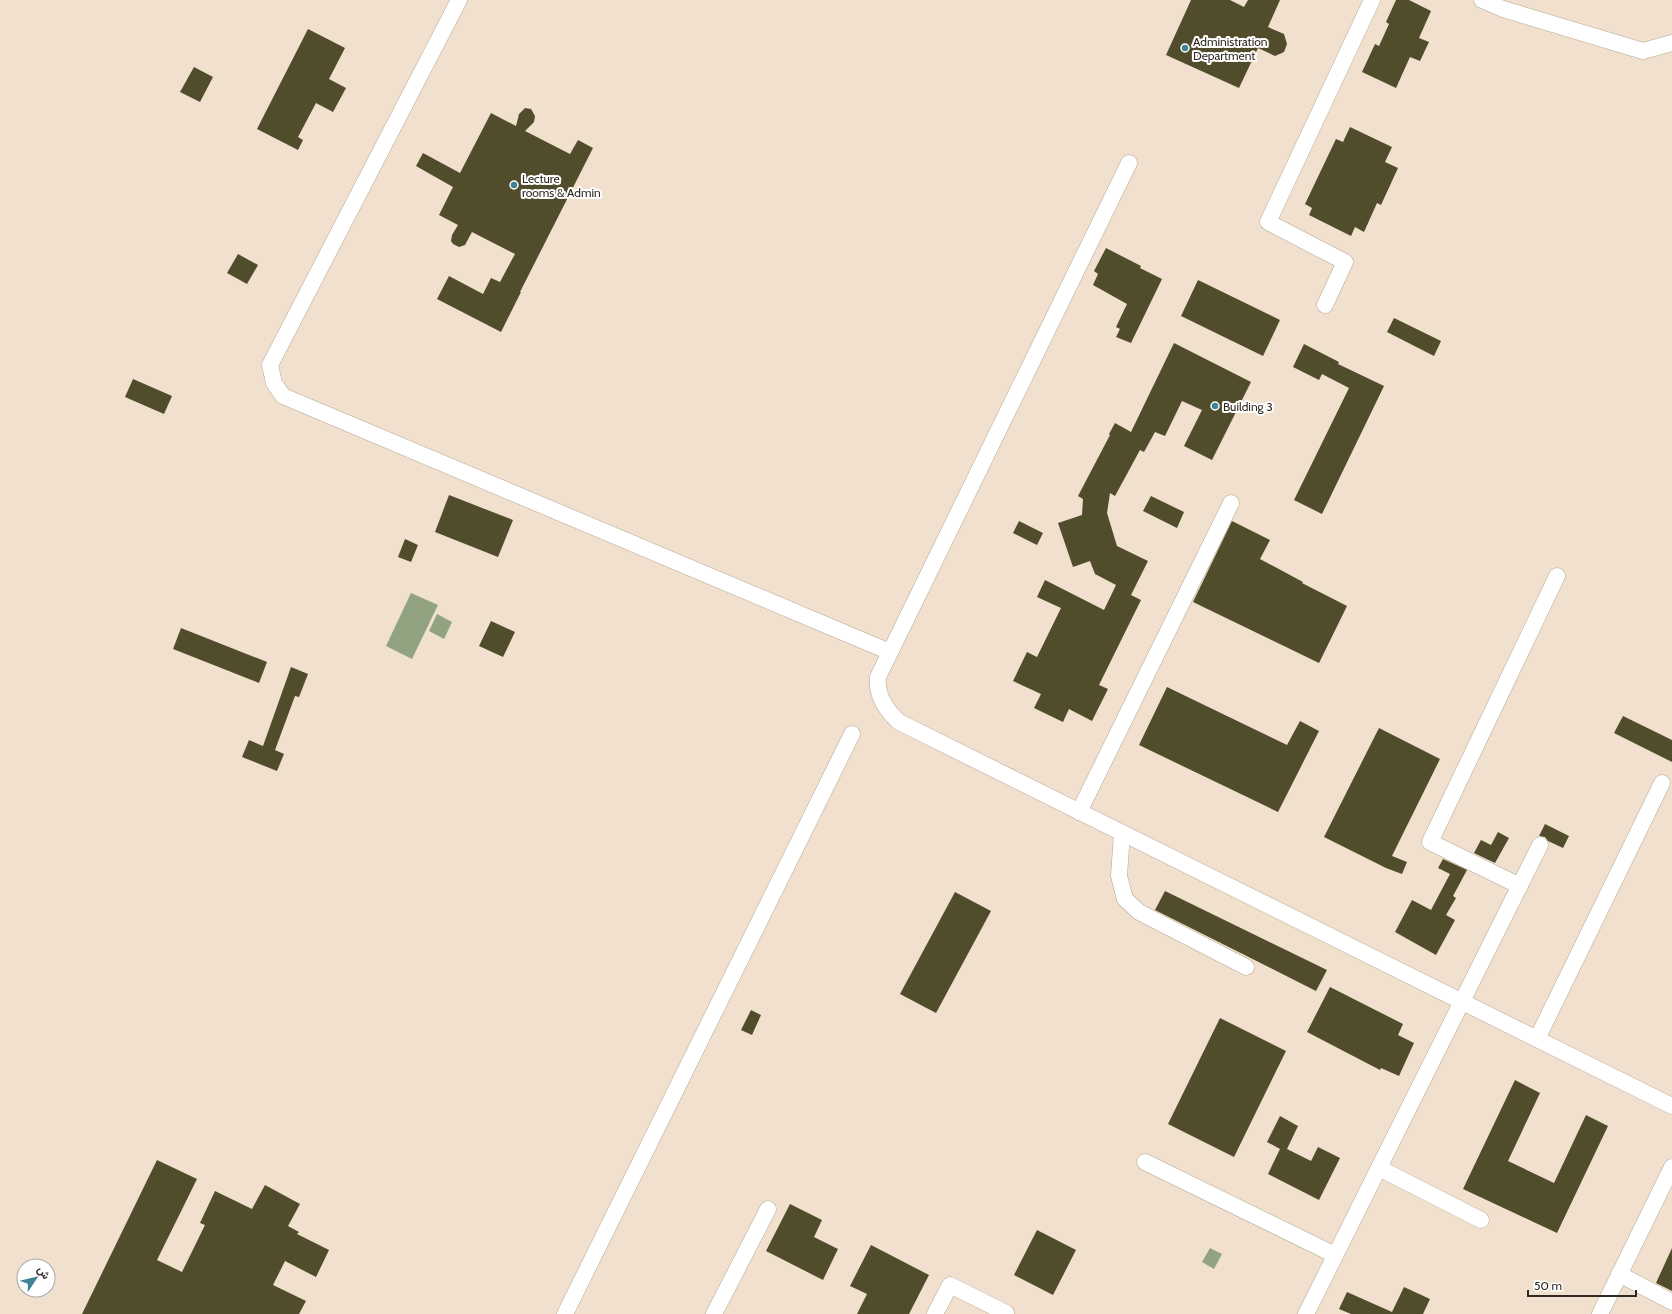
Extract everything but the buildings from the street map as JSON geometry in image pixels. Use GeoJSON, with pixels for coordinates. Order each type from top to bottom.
{"type":"FeatureCollection","features":[{"type":"Feature","properties":{"kind":"lane"},"geometry":{"type":"LineString","coordinates":[[459,0],[270,365],[274,383],[283,396],[890,652]]}},
{"type":"Feature","properties":{"kind":"lane"},"geometry":{"type":"LineString","coordinates":[[1325,305],[1345,262],[1268,222],[1372,0]]}},
{"type":"Feature","properties":{"kind":"lane"},"geometry":{"type":"LineString","coordinates":[[1482,0],[1510,11],[1644,51],[1672,43]]}},
{"type":"Feature","properties":{"kind":"lane"},"geometry":{"type":"LineString","coordinates":[[1129,163],[878,677],[877,687],[889,713],[899,722],[1672,1106]]}},
{"type":"Feature","properties":{"kind":"lane"},"geometry":{"type":"LineString","coordinates":[[1079,812],[1231,503]]}},
{"type":"Feature","properties":{"kind":"lane"},"geometry":{"type":"LineString","coordinates":[[1520,886],[1430,842],[1557,576]]}},
{"type":"Feature","properties":{"kind":"lane"},"geometry":{"type":"LineString","coordinates":[[565,1314],[852,734]]}},
{"type":"Feature","properties":{"kind":"lane"},"geometry":{"type":"LineString","coordinates":[[1537,1039],[1662,783]]}},
{"type":"Feature","properties":{"kind":"lane"},"geometry":{"type":"LineString","coordinates":[[1122,833],[1118,876],[1125,899],[1139,912],[1246,967]]}},
{"type":"Feature","properties":{"kind":"lane"},"geometry":{"type":"LineString","coordinates":[[1306,1314],[1540,845]]}},
{"type":"Feature","properties":{"kind":"lane"},"geometry":{"type":"LineString","coordinates":[[1145,1162],[1335,1255]]}},
{"type":"Feature","properties":{"kind":"lane"},"geometry":{"type":"LineString","coordinates":[[1600,1314],[1672,1167]]}},
{"type":"Feature","properties":{"kind":"lane"},"geometry":{"type":"LineString","coordinates":[[1379,1168],[1481,1220]]}},
{"type":"Feature","properties":{"kind":"lane"},"geometry":{"type":"LineString","coordinates":[[714,1314],[768,1209]]}},
{"type":"Feature","properties":{"kind":"lane"},"geometry":{"type":"LineString","coordinates":[[1620,1274],[1672,1302]]}},
{"type":"Feature","properties":{"kind":"lane"},"geometry":{"type":"LineString","coordinates":[[935,1314],[950,1285],[1006,1313]]}},
{"type":"Feature","properties":{"kind":"shaded area"},"geometry":{"type":"Polygon","coordinates":[[[411,593],[438,605],[412,659],[386,646],[411,593]]]}},
{"type":"Feature","properties":{"kind":"shaded area"},"geometry":{"type":"Polygon","coordinates":[[[437,614],[452,622],[444,639],[429,631],[437,614]]]}},
{"type":"Feature","properties":{"kind":"shaded area"},"geometry":{"type":"Polygon","coordinates":[[[1210,1248],[1222,1254],[1214,1269],[1202,1262],[1210,1248]]]}},
{"type":"Feature","properties":{"kind":"place","name":"Administration Department"},"geometry":{"type":"Point","coordinates":[1185,48]}},
{"type":"Feature","properties":{"kind":"place","name":"Lecture rooms & Admin"},"geometry":{"type":"Point","coordinates":[514,185]}},
{"type":"Feature","properties":{"kind":"place","name":"Building 3"},"geometry":{"type":"Point","coordinates":[1215,406]}}]}
